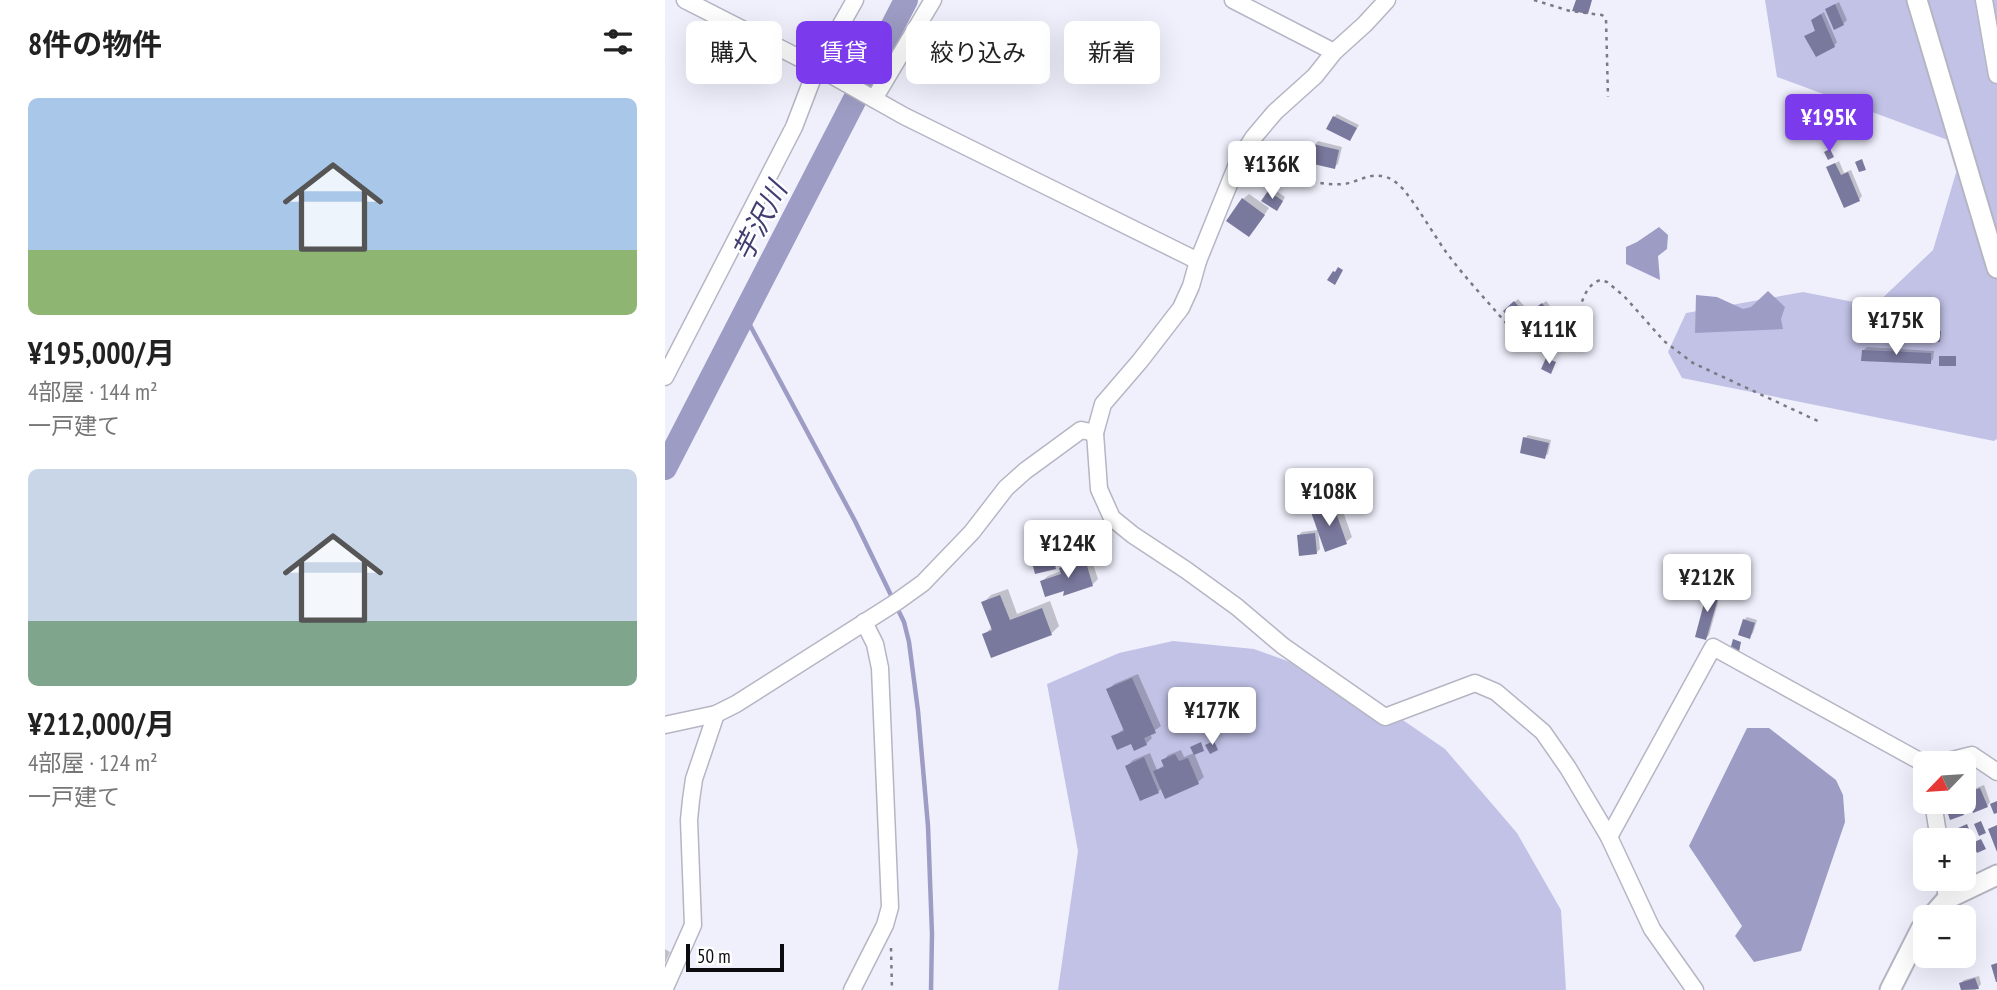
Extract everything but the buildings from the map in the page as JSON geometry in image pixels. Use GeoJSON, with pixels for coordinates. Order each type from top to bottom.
{"type":"FeatureCollection","features":[{"type":"Feature","properties":{"kind":"street"},"geometry":{"type":"LineString","coordinates":[[685,0],[796,56]]}},
{"type":"Feature","properties":{"kind":"street"},"geometry":{"type":"LineString","coordinates":[[845,21],[855,0]]}},
{"type":"Feature","properties":{"kind":"street"},"geometry":{"type":"LineString","coordinates":[[870,97],[933,0]]}},
{"type":"Feature","properties":{"kind":"street"},"geometry":{"type":"LineString","coordinates":[[1233,0],[1334,52]]}},
{"type":"Feature","properties":{"kind":"street"},"geometry":{"type":"LineString","coordinates":[[1387,0],[1334,52],[1315,76],[1275,112],[1238,162],[1181,308],[1103,404],[1095,433],[1099,489],[1112,518],[1133,535],[1237,607],[1283,646],[1385,717],[1475,683],[1496,692],[1543,732],[1568,768],[1609,837],[1652,929],[1695,990]]}},
{"type":"Feature","properties":{"kind":"street"},"geometry":{"type":"LineString","coordinates":[[1917,0],[1997,268]]}},
{"type":"Feature","properties":{"kind":"street"},"geometry":{"type":"LineString","coordinates":[[1984,0],[1997,75]]}},
{"type":"Feature","properties":{"kind":"street"},"geometry":{"type":"LineString","coordinates":[[665,377],[814,84]]}},
{"type":"Feature","properties":{"kind":"street"},"geometry":{"type":"LineString","coordinates":[[847,84],[916,122],[1198,261]]}},
{"type":"Feature","properties":{"kind":"street"},"geometry":{"type":"LineString","coordinates":[[665,725],[716,714],[736,704],[896,602],[922,583],[972,532],[1006,488],[1025,471],[1081,430],[1095,433]]}},
{"type":"Feature","properties":{"kind":"street"},"geometry":{"type":"LineString","coordinates":[[852,990],[885,925],[890,907],[880,668],[866,621]]}},
{"type":"Feature","properties":{"kind":"street"},"geometry":{"type":"LineString","coordinates":[[1609,837],[1713,647],[1913,757]]}},
{"type":"Feature","properties":{"kind":"street"},"geometry":{"type":"LineString","coordinates":[[666,981],[693,925],[689,820],[691,800],[694,779],[716,714]]}},
{"type":"Feature","properties":{"kind":"street"},"geometry":{"type":"LineString","coordinates":[[1976,758],[1997,772]]}},
{"type":"Feature","properties":{"kind":"street"},"geometry":{"type":"LineString","coordinates":[[1942,905],[1947,900],[1997,875]]}},
{"type":"Feature","properties":{"kind":"street"},"geometry":{"type":"LineString","coordinates":[[1946,891],[1947,900]]}},
{"type":"Feature","properties":{"kind":"street"},"geometry":{"type":"LineString","coordinates":[[1890,990],[1913,945]]}},
{"type":"Feature","properties":{"kind":"path"},"geometry":{"type":"LineString","coordinates":[[1534,0],[1570,11],[1602,15],[1606,19],[1608,97]]}},
{"type":"Feature","properties":{"kind":"path"},"geometry":{"type":"LineString","coordinates":[[1246,149],[1303,179],[1347,184],[1376,176],[1395,181],[1448,254],[1521,340],[1533,348],[1552,344],[1568,329],[1575,320],[1588,287],[1600,280],[1607,282],[1624,296],[1664,341],[1693,363],[1820,422]]}},
{"type":"Feature","properties":{"kind":"path"},"geometry":{"type":"LineString","coordinates":[[890,939],[892,990]]}},
{"type":"Feature","properties":{"kind":"shaded area"},"geometry":{"type":"Polygon","coordinates":[[[1765,0],[1997,0],[1997,439],[1994,441],[1682,378],[1668,352],[1686,313],[1803,292],[1874,306],[1933,250],[1964,146],[1777,77],[1765,0]]]}},
{"type":"Feature","properties":{"kind":"shaded area"},"geometry":{"type":"Polygon","coordinates":[[[1659,227],[1668,235],[1667,249],[1658,256],[1660,280],[1626,264],[1626,247],[1659,227]]]}},
{"type":"Feature","properties":{"kind":"shaded area"},"geometry":{"type":"Polygon","coordinates":[[[1768,291],[1785,307],[1781,319],[1783,329],[1695,333],[1696,295],[1717,297],[1743,309],[1751,307],[1768,291]]]}},
{"type":"Feature","properties":{"kind":"shaded area"},"geometry":{"type":"Polygon","coordinates":[[[1173,641],[1254,649],[1349,683],[1445,749],[1517,833],[1561,910],[1566,990],[1058,990],[1078,851],[1047,684],[1119,653],[1173,641]]]}},
{"type":"Feature","properties":{"kind":"shaded area"},"geometry":{"type":"Polygon","coordinates":[[[1747,728],[1769,728],[1836,780],[1843,795],[1845,822],[1801,951],[1754,962],[1735,936],[1742,926],[1689,846],[1747,728]]]}},
{"type":"Feature","properties":{"kind":"waterway","name":"芋沢川"},"geometry":{"type":"LineString","coordinates":[[665,468],[906,0]]}},
{"type":"Feature","properties":{"kind":"waterway"},"geometry":{"type":"LineString","coordinates":[[744,314],[855,521],[904,622],[918,711],[928,826],[931,990]]}}]}
